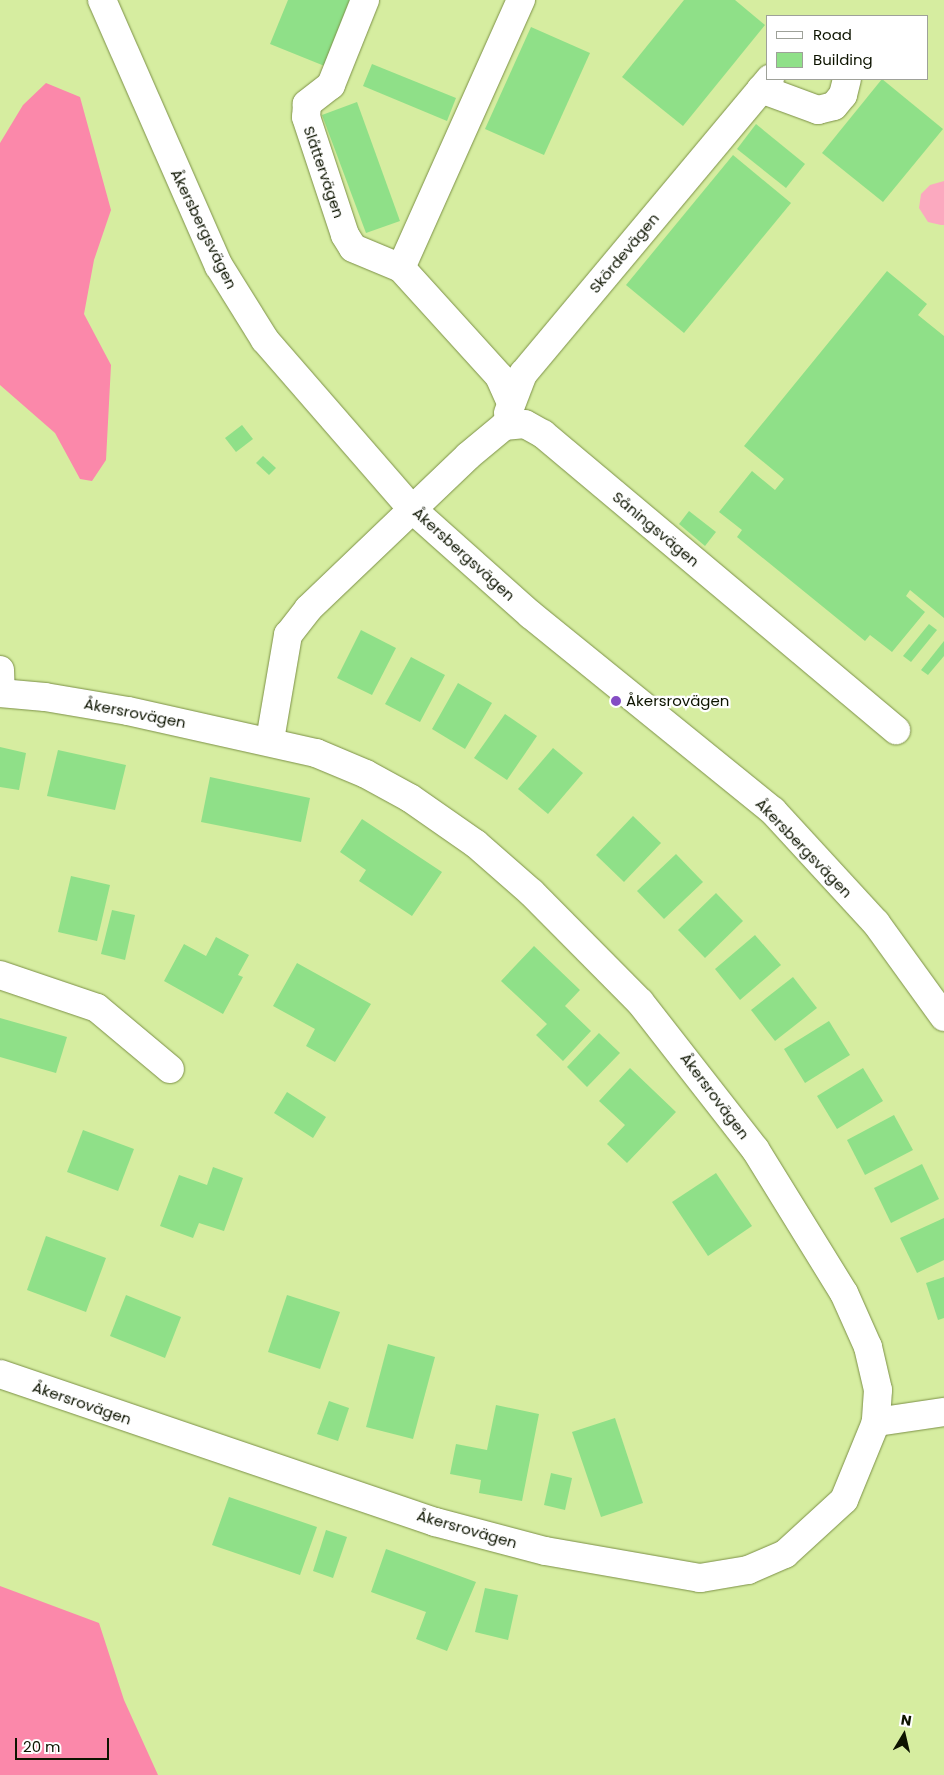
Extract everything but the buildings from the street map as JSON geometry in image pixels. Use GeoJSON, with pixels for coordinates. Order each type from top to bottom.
{"type":"FeatureCollection","features":[{"type":"Feature","properties":{"kind":"street","name":"Åkersbergsvägen"},"geometry":{"type":"LineString","coordinates":[[102,0],[219,266],[265,340],[412,509],[531,615],[774,811],[876,922],[944,1017]]}},
{"type":"Feature","properties":{"kind":"street","name":"Slåttervägen"},"geometry":{"type":"LineString","coordinates":[[365,0],[331,84],[307,104],[306,118],[353,248],[400,268],[499,376],[507,415]]}},
{"type":"Feature","properties":{"kind":"street"},"geometry":{"type":"LineString","coordinates":[[400,268],[521,0]]}},
{"type":"Feature","properties":{"kind":"street","name":"Skördevägen"},"geometry":{"type":"LineString","coordinates":[[507,415],[523,374],[765,84],[818,110],[834,106],[843,95],[847,80]]}},
{"type":"Feature","properties":{"kind":"street"},"geometry":{"type":"LineString","coordinates":[[270,740],[288,635],[308,609],[507,415]]}},
{"type":"Feature","properties":{"kind":"street","name":"Såningsvägen"},"geometry":{"type":"LineString","coordinates":[[507,415],[542,434],[896,730]]}},
{"type":"Feature","properties":{"kind":"street","name":"Åkersrovägen"},"geometry":{"type":"LineString","coordinates":[[0,685],[45,696],[270,740],[366,774],[410,798],[476,844],[532,893],[640,1002],[755,1149],[822,1254],[868,1348],[878,1390],[876,1422],[844,1500],[815,1530],[785,1554],[748,1570],[700,1578],[545,1551],[435,1522],[0,1374]]}},
{"type":"Feature","properties":{"kind":"street"},"geometry":{"type":"LineString","coordinates":[[0,975],[97,1008],[170,1069]]}},
{"type":"Feature","properties":{"kind":"street"},"geometry":{"type":"LineString","coordinates":[[876,1422],[944,1412]]}},
{"type":"Feature","properties":{"kind":"shaded area"},"geometry":{"type":"Polygon","coordinates":[[[46,83],[80,97],[111,210],[94,260],[84,314],[111,365],[106,460],[92,481],[80,479],[55,433],[0,385],[0,143],[23,105],[46,83]]]}},
{"type":"Feature","properties":{"kind":"shaded area"},"geometry":{"type":"Polygon","coordinates":[[[944,181],[944,225],[941,225],[928,222],[919,208],[921,194],[930,185],[944,181]]]}},
{"type":"Feature","properties":{"kind":"shaded area"},"geometry":{"type":"Polygon","coordinates":[[[0,1586],[99,1623],[124,1700],[158,1775],[0,1775],[0,1586]]]}},
{"type":"Feature","properties":{"kind":"place","name":"Åkersrovägen"},"geometry":{"type":"Point","coordinates":[616,701]}}]}
